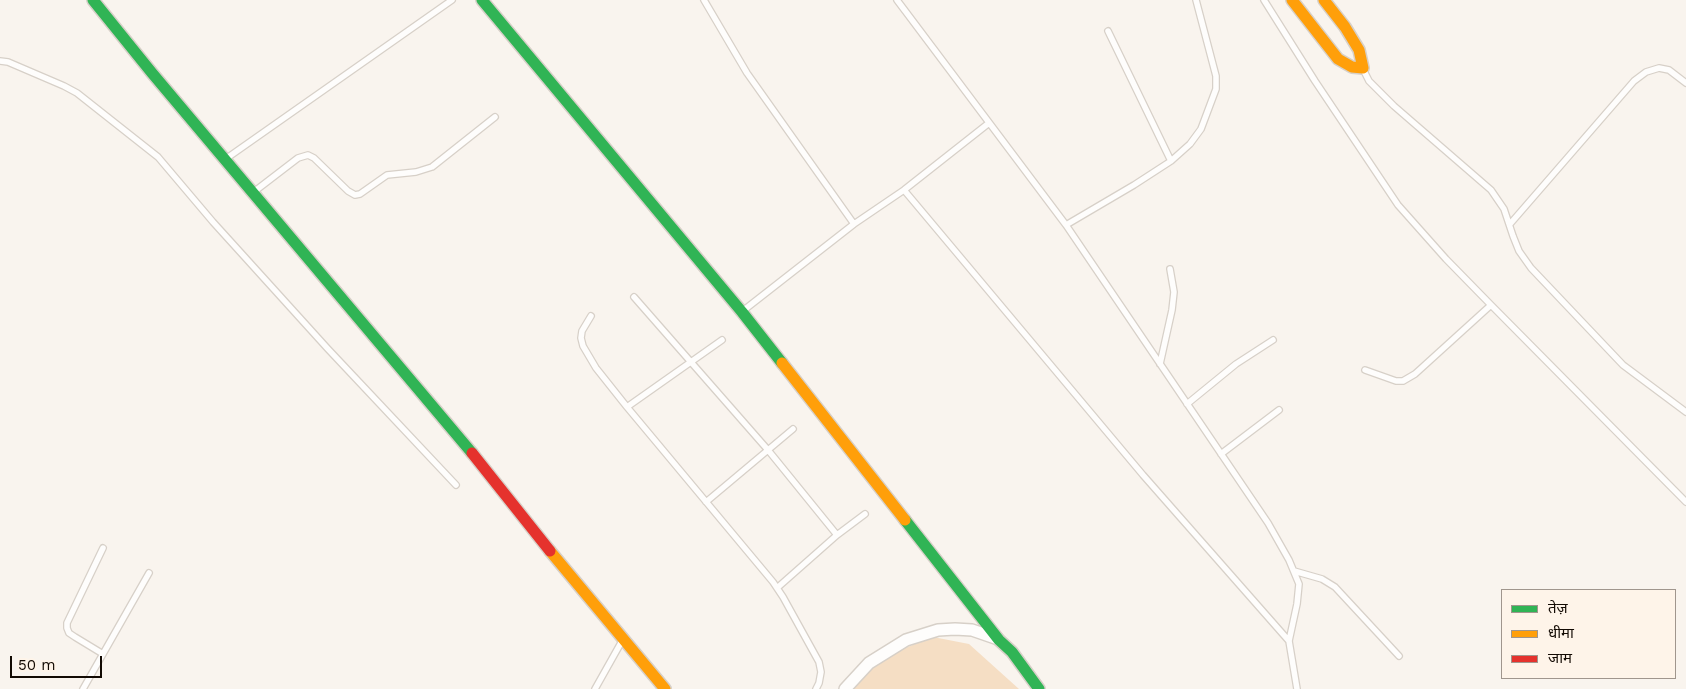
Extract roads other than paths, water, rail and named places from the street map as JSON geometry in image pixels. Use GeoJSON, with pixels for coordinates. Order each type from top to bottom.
{"type":"FeatureCollection","features":[{"type":"Feature","properties":{"kind":"street"},"geometry":{"type":"LineString","coordinates":[[93,0],[461,439],[552,555],[664,689]]}},
{"type":"Feature","properties":{"kind":"street"},"geometry":{"type":"LineString","coordinates":[[482,0],[742,312],[999,640],[1012,652],[1039,689]]}},
{"type":"Feature","properties":{"kind":"street"},"geometry":{"type":"LineString","coordinates":[[1292,0],[1338,60],[1352,67],[1363,68],[1359,50],[1345,27],[1324,0]]}},
{"type":"Feature","properties":{"kind":"street"},"geometry":{"type":"LineString","coordinates":[[846,689],[869,663],[906,640],[938,630],[954,629],[972,630],[999,640]]}},
{"type":"Feature","properties":{"kind":"lane"},"geometry":{"type":"LineString","coordinates":[[225,159],[452,0]]}},
{"type":"Feature","properties":{"kind":"lane"},"geometry":{"type":"LineString","coordinates":[[704,0],[747,73],[854,224]]}},
{"type":"Feature","properties":{"kind":"lane"},"geometry":{"type":"LineString","coordinates":[[897,0],[1066,226],[1268,523],[1289,560],[1298,584],[1297,604],[1289,641],[1297,689]]}},
{"type":"Feature","properties":{"kind":"lane"},"geometry":{"type":"LineString","coordinates":[[1066,226],[1171,161],[1190,144],[1201,128],[1216,89],[1216,76],[1214,62],[1196,0]]}},
{"type":"Feature","properties":{"kind":"lane"},"geometry":{"type":"LineString","coordinates":[[1264,0],[1398,205],[1446,259],[1686,502]]}},
{"type":"Feature","properties":{"kind":"lane"},"geometry":{"type":"LineString","coordinates":[[1108,32],[1171,161]]}},
{"type":"Feature","properties":{"kind":"lane"},"geometry":{"type":"LineString","coordinates":[[0,61],[8,62],[77,93],[158,156],[213,222],[456,485]]}},
{"type":"Feature","properties":{"kind":"lane"},"geometry":{"type":"LineString","coordinates":[[1363,68],[1369,81],[1394,106],[1491,190],[1504,209],[1519,251],[1531,268],[1623,365],[1686,412]]}},
{"type":"Feature","properties":{"kind":"lane"},"geometry":{"type":"LineString","coordinates":[[1510,224],[1634,81],[1646,72],[1659,68],[1669,70],[1686,83]]}},
{"type":"Feature","properties":{"kind":"lane"},"geometry":{"type":"LineString","coordinates":[[253,192],[298,158],[308,155],[314,158],[348,191],[356,195],[360,194],[387,175],[416,172],[432,167],[495,117]]}},
{"type":"Feature","properties":{"kind":"lane"},"geometry":{"type":"LineString","coordinates":[[742,312],[854,224],[904,190],[989,123]]}},
{"type":"Feature","properties":{"kind":"lane"},"geometry":{"type":"LineString","coordinates":[[904,190],[1143,475],[1289,641]]}},
{"type":"Feature","properties":{"kind":"lane"},"geometry":{"type":"LineString","coordinates":[[1160,364],[1174,292],[1170,269]]}},
{"type":"Feature","properties":{"kind":"lane"},"geometry":{"type":"LineString","coordinates":[[634,297],[768,450],[837,535]]}},
{"type":"Feature","properties":{"kind":"lane"},"geometry":{"type":"LineString","coordinates":[[1365,370],[1396,381],[1403,381],[1415,374],[1491,305]]}},
{"type":"Feature","properties":{"kind":"lane"},"geometry":{"type":"LineString","coordinates":[[591,316],[582,331],[581,338],[583,346],[596,368],[777,588],[819,662],[821,672],[816,689]]}},
{"type":"Feature","properties":{"kind":"lane"},"geometry":{"type":"LineString","coordinates":[[627,407],[722,340]]}},
{"type":"Feature","properties":{"kind":"lane"},"geometry":{"type":"LineString","coordinates":[[1187,404],[1236,364],[1273,340]]}},
{"type":"Feature","properties":{"kind":"lane"},"geometry":{"type":"LineString","coordinates":[[1221,454],[1279,410]]}},
{"type":"Feature","properties":{"kind":"lane"},"geometry":{"type":"LineString","coordinates":[[706,502],[793,430]]}},
{"type":"Feature","properties":{"kind":"lane"},"geometry":{"type":"LineString","coordinates":[[777,588],[837,535],[865,514]]}},
{"type":"Feature","properties":{"kind":"lane"},"geometry":{"type":"LineString","coordinates":[[103,548],[67,623],[67,628],[69,633],[103,654]]}},
{"type":"Feature","properties":{"kind":"lane"},"geometry":{"type":"LineString","coordinates":[[1294,571],[1322,579],[1335,587],[1399,656]]}},
{"type":"Feature","properties":{"kind":"lane"},"geometry":{"type":"LineString","coordinates":[[83,689],[149,574]]}},
{"type":"Feature","properties":{"kind":"lane"},"geometry":{"type":"LineString","coordinates":[[595,689],[623,639]]}}]}
